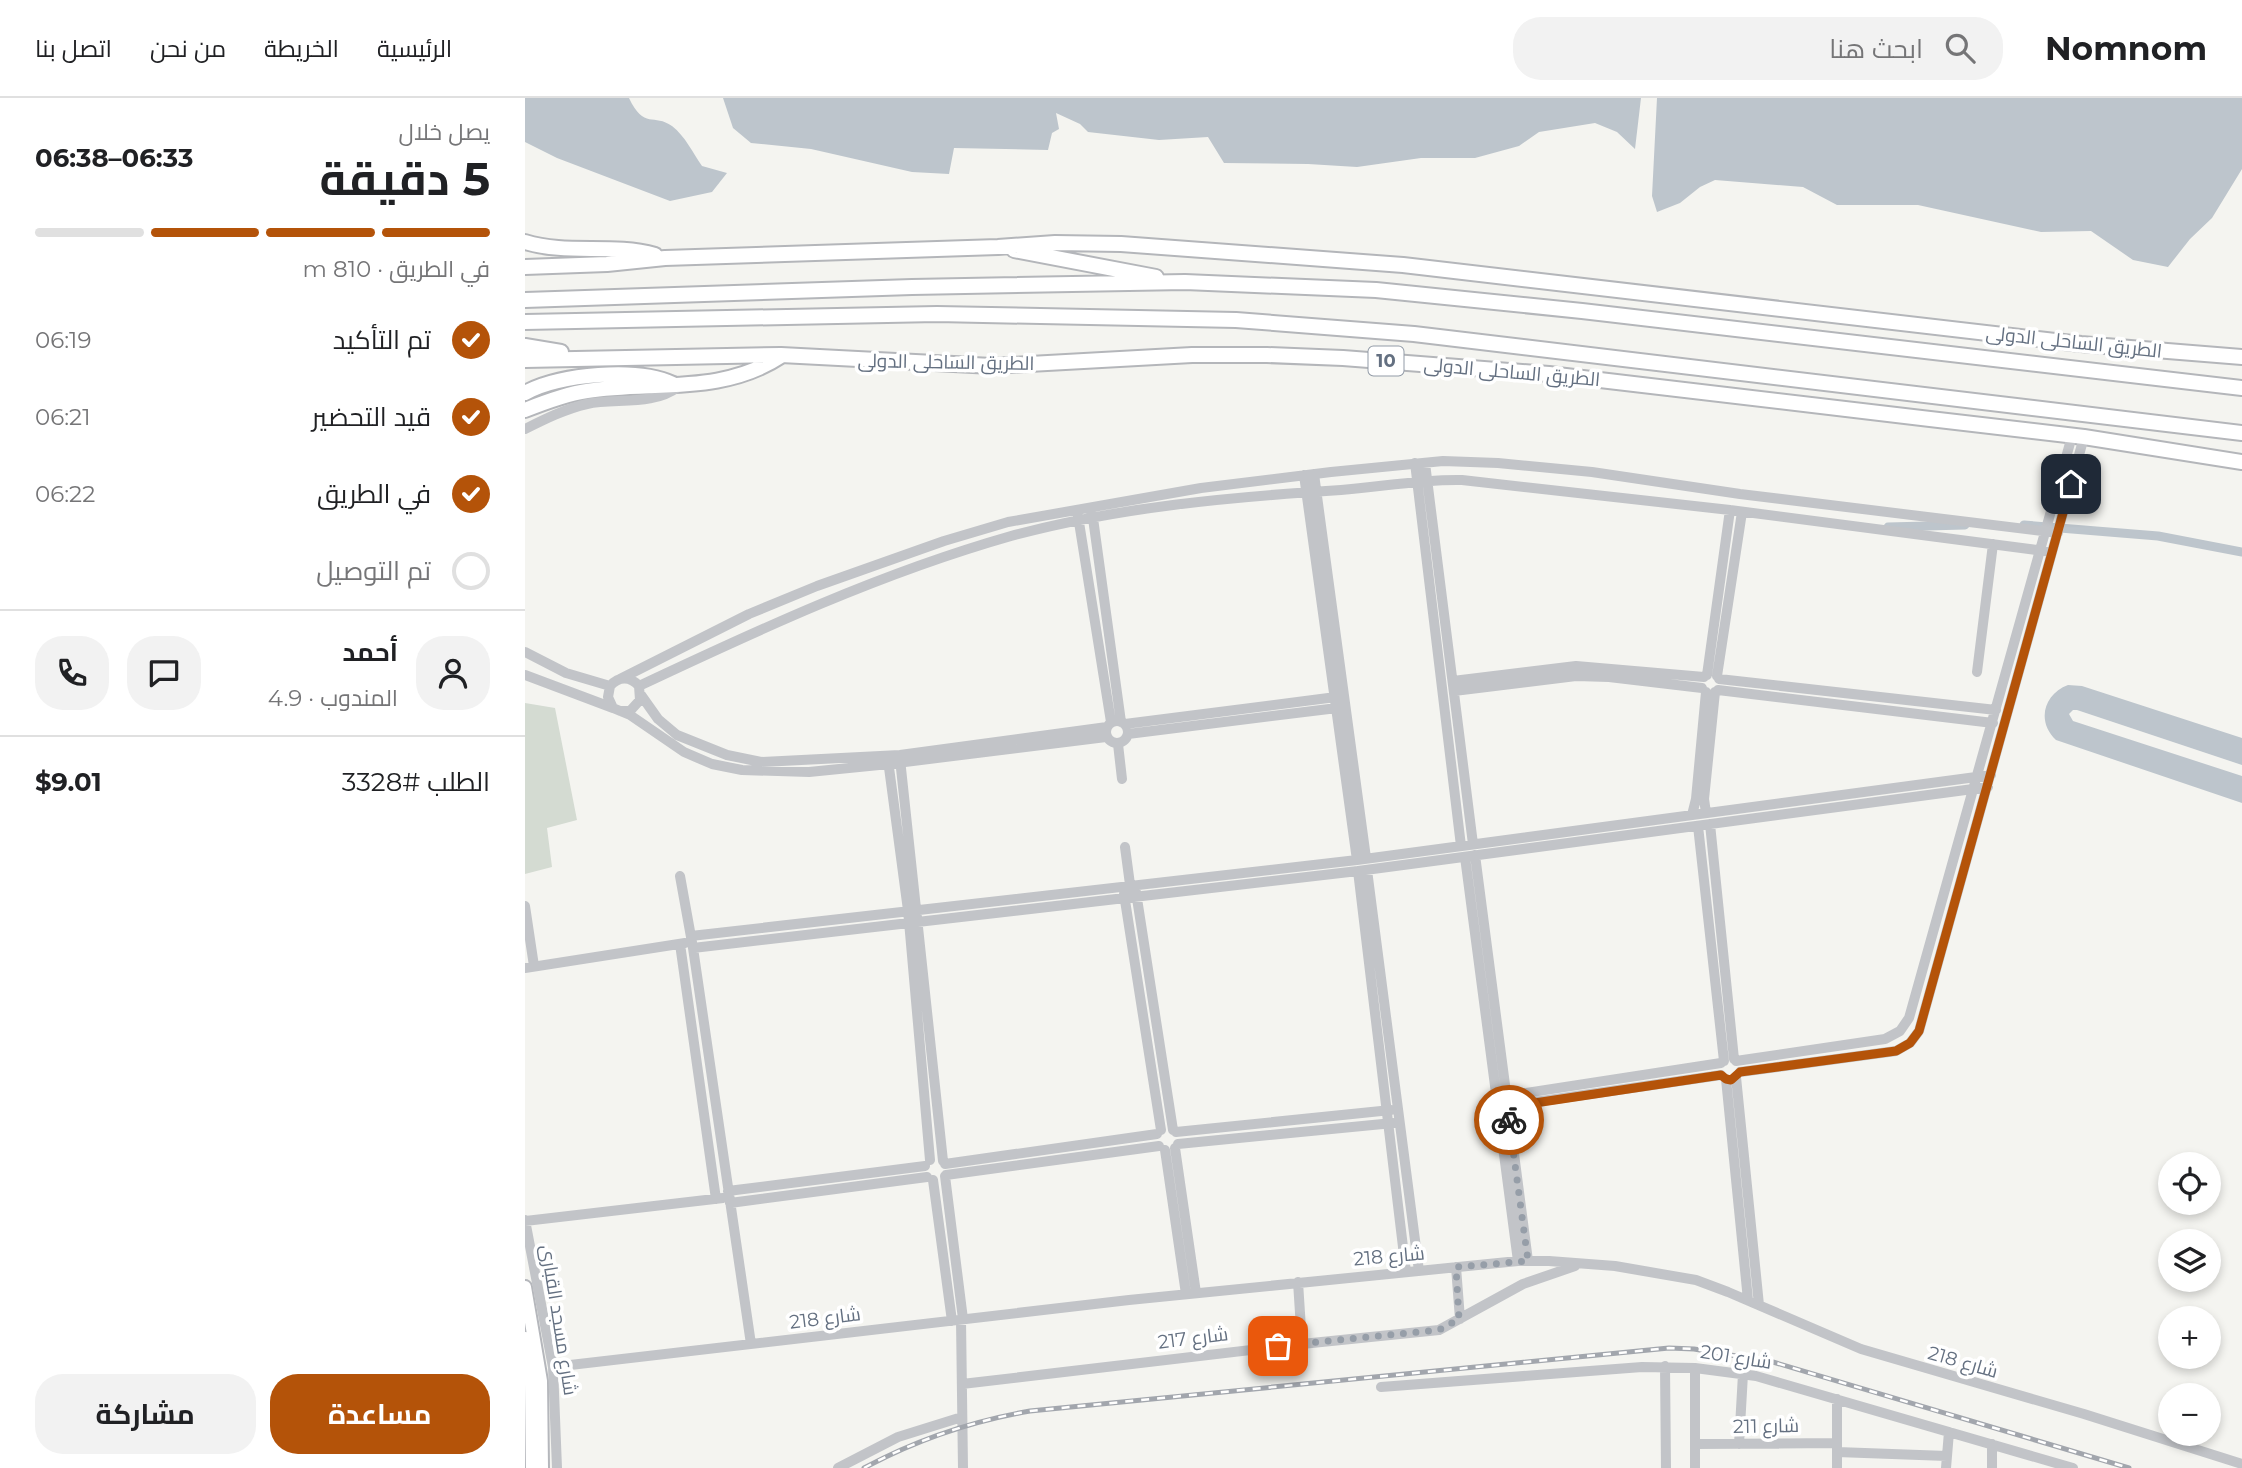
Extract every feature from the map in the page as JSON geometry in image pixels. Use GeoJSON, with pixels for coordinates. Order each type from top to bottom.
{"type":"FeatureCollection","features":[{"type":"Feature","properties":{"kind":"highway"},"geometry":{"type":"LineString","coordinates":[[525,243],[569,250],[632,250],[665,258]]}},
{"type":"Feature","properties":{"kind":"highway","name":"الطريق الساحلى الدولى"},"geometry":{"type":"LineString","coordinates":[[525,267],[665,258],[1096,243],[1403,265],[2081,344],[2242,357]]}},
{"type":"Feature","properties":{"kind":"highway"},"geometry":{"type":"LineString","coordinates":[[998,247],[1185,282]]}},
{"type":"Feature","properties":{"kind":"highway","name":"الطريق الساحلى الدولى"},"geometry":{"type":"LineString","coordinates":[[525,300],[912,287],[1185,282],[1376,290],[1582,311],[2242,388]]}},
{"type":"Feature","properties":{"kind":"highway","name":"الطريق الساحلى الدولى"},"geometry":{"type":"LineString","coordinates":[[525,322],[937,314],[1235,320],[1414,334],[2242,433]]}},
{"type":"Feature","properties":{"kind":"highway"},"geometry":{"type":"LineString","coordinates":[[525,346],[589,357]]}},
{"type":"Feature","properties":{"kind":"highway"},"geometry":{"type":"LineString","coordinates":[[525,410],[587,391],[678,387],[748,373],[782,355]]}},
{"type":"Feature","properties":{"kind":"highway","name":"الطريق الساحلى الدولى"},"geometry":{"type":"LineString","coordinates":[[525,360],[782,355],[983,366],[1192,355],[1343,358],[1549,374],[2078,436],[2242,462]]}},
{"type":"Feature","properties":{"kind":"highway"},"geometry":{"type":"LineString","coordinates":[[525,393],[565,379],[634,375],[657,378],[678,387]]}},
{"type":"Feature","properties":{"kind":"main road"},"geometry":{"type":"LineString","coordinates":[[525,1287],[541,1381],[542,1468]]}},
{"type":"Feature","properties":{"kind":"main road"},"geometry":{"type":"LineString","coordinates":[[525,1338],[531,1384],[530,1468]]}},
{"type":"Feature","properties":{"kind":"street"},"geometry":{"type":"LineString","coordinates":[[525,429],[578,406],[658,397],[678,387]]}},
{"type":"Feature","properties":{"kind":"street"},"geometry":{"type":"LineString","coordinates":[[1507,1101],[1729,1061],[1885,1039],[1905,1026],[2045,532],[2078,436]]}},
{"type":"Feature","properties":{"kind":"street"},"geometry":{"type":"LineString","coordinates":[[1507,1101],[1731,1076],[1896,1051],[1916,1038],[2058,533],[2078,436]]}},
{"type":"Feature","properties":{"kind":"street"},"geometry":{"type":"LineString","coordinates":[[617,709],[608,697],[610,686],[620,679],[749,614],[817,586],[944,541],[1008,522],[1077,508],[1309,474],[1420,463],[1480,461],[1593,472],[1740,494],[2058,533]]}},
{"type":"Feature","properties":{"kind":"street"},"geometry":{"type":"LineString","coordinates":[[1420,463],[1461,846]]}},
{"type":"Feature","properties":{"kind":"street"},"geometry":{"type":"LineString","coordinates":[[1309,474],[1337,708],[1361,859]]}},
{"type":"Feature","properties":{"kind":"street"},"geometry":{"type":"LineString","coordinates":[[617,709],[635,708],[640,691],[757,631],[822,602],[909,569],[1012,536],[1093,517],[1168,506],[1422,481],[1462,480],[1730,510],[2052,552]]}},
{"type":"Feature","properties":{"kind":"street"},"geometry":{"type":"LineString","coordinates":[[1422,481],[1453,686],[1473,844]]}},
{"type":"Feature","properties":{"kind":"street"},"geometry":{"type":"LineString","coordinates":[[1311,491],[1361,859]]}},
{"type":"Feature","properties":{"kind":"street"},"geometry":{"type":"LineString","coordinates":[[1091,506],[1116,728],[1111,742],[1118,744],[1122,779]]}},
{"type":"Feature","properties":{"kind":"street"},"geometry":{"type":"LineString","coordinates":[[1077,508],[1116,728]]}},
{"type":"Feature","properties":{"kind":"street"},"geometry":{"type":"LineString","coordinates":[[1692,815],[1711,684],[1730,510]]}},
{"type":"Feature","properties":{"kind":"street"},"geometry":{"type":"LineString","coordinates":[[1706,813],[1704,799],[1711,684],[1742,512]]}},
{"type":"Feature","properties":{"kind":"street"},"geometry":{"type":"LineString","coordinates":[[1977,672],[1993,544]]}},
{"type":"Feature","properties":{"kind":"street"},"geometry":{"type":"LineString","coordinates":[[749,614],[757,631]]}},
{"type":"Feature","properties":{"kind":"street"},"geometry":{"type":"LineString","coordinates":[[525,652],[566,673],[610,686]]}},
{"type":"Feature","properties":{"kind":"street"},"geometry":{"type":"LineString","coordinates":[[1453,686],[1576,666],[1993,723]]}},
{"type":"Feature","properties":{"kind":"street"},"geometry":{"type":"LineString","coordinates":[[525,675],[617,709],[675,747],[722,767],[809,772],[888,760]]}},
{"type":"Feature","properties":{"kind":"street"},"geometry":{"type":"LineString","coordinates":[[620,679],[628,679],[640,691],[658,719],[677,735],[738,758],[772,762],[900,759],[1336,697]]}},
{"type":"Feature","properties":{"kind":"street"},"geometry":{"type":"LineString","coordinates":[[1711,684],[1996,710]]}},
{"type":"Feature","properties":{"kind":"street"},"geometry":{"type":"LineString","coordinates":[[1116,728],[1337,708]]}},
{"type":"Feature","properties":{"kind":"street"},"geometry":{"type":"LineString","coordinates":[[900,759],[914,923],[927,1163],[959,1320]]}},
{"type":"Feature","properties":{"kind":"street"},"geometry":{"type":"LineString","coordinates":[[888,760],[913,910]]}},
{"type":"Feature","properties":{"kind":"street"},"geometry":{"type":"LineString","coordinates":[[525,906],[530,967],[913,910],[1361,859],[1991,775]]}},
{"type":"Feature","properties":{"kind":"street"},"geometry":{"type":"LineString","coordinates":[[692,942],[914,923],[1131,898],[1988,787]]}},
{"type":"Feature","properties":{"kind":"street"},"geometry":{"type":"LineString","coordinates":[[1744,820],[1746,807]]}},
{"type":"Feature","properties":{"kind":"street"},"geometry":{"type":"LineString","coordinates":[[1710,824],[1729,1061]]}},
{"type":"Feature","properties":{"kind":"street"},"geometry":{"type":"LineString","coordinates":[[1698,826],[1759,1305]]}},
{"type":"Feature","properties":{"kind":"street"},"geometry":{"type":"LineString","coordinates":[[1125,847],[1159,1132],[1156,1141],[1169,1147]]}},
{"type":"Feature","properties":{"kind":"street"},"geometry":{"type":"LineString","coordinates":[[1470,856],[1523,1261]]}},
{"type":"Feature","properties":{"kind":"street"},"geometry":{"type":"LineString","coordinates":[[1363,870],[1392,1110],[1419,1270]]}},
{"type":"Feature","properties":{"kind":"street"},"geometry":{"type":"LineString","coordinates":[[680,876],[751,1344]]}},
{"type":"Feature","properties":{"kind":"street"},"geometry":{"type":"LineString","coordinates":[[1131,898],[1175,1131],[1169,1147],[1191,1293]]}},
{"type":"Feature","properties":{"kind":"street"},"geometry":{"type":"LineString","coordinates":[[914,923],[945,1169],[959,1320],[963,1468]]}},
{"type":"Feature","properties":{"kind":"street"},"geometry":{"type":"LineString","coordinates":[[680,944],[716,1199]]}},
{"type":"Feature","properties":{"kind":"street"},"geometry":{"type":"LineString","coordinates":[[1493,1030],[1507,1101],[1507,1142]]}},
{"type":"Feature","properties":{"kind":"street"},"geometry":{"type":"LineString","coordinates":[[1729,1061],[1719,1069],[1731,1076]]}},
{"type":"Feature","properties":{"kind":"street"},"geometry":{"type":"LineString","coordinates":[[1731,1076],[1748,1300]]}},
{"type":"Feature","properties":{"kind":"street"},"geometry":{"type":"LineString","coordinates":[[945,1169],[1159,1132],[1392,1110]]}},
{"type":"Feature","properties":{"kind":"street"},"geometry":{"type":"LineString","coordinates":[[945,1169],[1394,1123]]}},
{"type":"Feature","properties":{"kind":"street"},"geometry":{"type":"LineString","coordinates":[[1394,1123],[1406,1272]]}},
{"type":"Feature","properties":{"kind":"street"},"geometry":{"type":"LineString","coordinates":[[525,1221],[716,1199],[927,1163],[935,1158],[945,1169]]}},
{"type":"Feature","properties":{"kind":"street"},"geometry":{"type":"LineString","coordinates":[[729,1197],[939,1180],[945,1169]]}},
{"type":"Feature","properties":{"kind":"street","name":"شارع مسجد القبارى"},"geometry":{"type":"LineString","coordinates":[[525,1221],[553,1367],[557,1468]]}},
{"type":"Feature","properties":{"kind":"street","name":"شارع 218"},"geometry":{"type":"LineString","coordinates":[[553,1367],[1298,1282],[1523,1261],[1582,1264],[1671,1274],[1696,1280],[1871,1353],[2084,1414],[2242,1464]]}},
{"type":"Feature","properties":{"kind":"street","name":"شارع 217"},"geometry":{"type":"LineString","coordinates":[[962,1384],[1302,1343],[1439,1330],[1523,1284],[1582,1264]]}},
{"type":"Feature","properties":{"kind":"street"},"geometry":{"type":"LineString","coordinates":[[1456,1267],[1459,1319]]}},
{"type":"Feature","properties":{"kind":"street"},"geometry":{"type":"LineString","coordinates":[[1298,1282],[1302,1343]]}},
{"type":"Feature","properties":{"kind":"street"},"geometry":{"type":"LineString","coordinates":[[1665,1366],[1665,1468]]}},
{"type":"Feature","properties":{"kind":"street","name":"شارع 201"},"geometry":{"type":"LineString","coordinates":[[1381,1387],[1665,1366],[1695,1367],[1743,1374],[1837,1399],[2066,1467]]}},
{"type":"Feature","properties":{"kind":"street"},"geometry":{"type":"LineString","coordinates":[[1695,1367],[1695,1468]]}},
{"type":"Feature","properties":{"kind":"street"},"geometry":{"type":"LineString","coordinates":[[1739,1444],[1743,1374]]}},
{"type":"Feature","properties":{"kind":"street"},"geometry":{"type":"LineString","coordinates":[[525,1386],[530,1468]]}},
{"type":"Feature","properties":{"kind":"street"},"geometry":{"type":"LineString","coordinates":[[1836,1468],[1837,1399]]}},
{"type":"Feature","properties":{"kind":"street"},"geometry":{"type":"LineString","coordinates":[[838,1468],[898,1437],[962,1418]]}},
{"type":"Feature","properties":{"kind":"street"},"geometry":{"type":"LineString","coordinates":[[1946,1468],[1949,1432]]}},
{"type":"Feature","properties":{"kind":"street","name":"شارع 211"},"geometry":{"type":"LineString","coordinates":[[1695,1444],[1837,1448],[1947,1456]]}},
{"type":"Feature","properties":{"kind":"street"},"geometry":{"type":"LineString","coordinates":[[1992,1444],[1992,1468]]}},
{"type":"Feature","properties":{"kind":"shaded area"},"geometry":{"type":"Polygon","coordinates":[[[525,98],[629,98],[634,108],[644,117],[666,122],[677,130],[702,166],[727,173],[712,192],[670,201],[557,158],[525,142],[525,98]]]}},
{"type":"Feature","properties":{"kind":"shaded area"},"geometry":{"type":"Polygon","coordinates":[[[723,98],[1641,98],[1635,149],[1617,132],[1595,123],[1539,132],[1519,146],[1475,158],[1421,158],[1357,167],[1224,163],[1208,137],[1159,140],[1088,132],[1080,124],[1056,113],[1059,129],[1052,133],[1048,150],[954,148],[949,174],[912,172],[811,149],[751,143],[733,128],[723,98]]]}},
{"type":"Feature","properties":{"kind":"shaded area"},"geometry":{"type":"Polygon","coordinates":[[[1657,98],[2242,98],[2242,169],[2212,218],[2190,239],[2168,267],[2133,260],[2091,231],[2041,232],[1918,205],[1837,205],[1803,187],[1715,180],[1700,187],[1680,203],[1657,212],[1652,196],[1657,98]]]}},
{"type":"Feature","properties":{"kind":"shaded area"},"geometry":{"type":"Polygon","coordinates":[[[2068,685],[2082,686],[2242,738],[2242,765],[2077,710],[2069,714],[2073,721],[2242,776],[2242,803],[2056,740],[2046,725],[2045,709],[2053,695],[2068,685]]]}},
{"type":"Feature","properties":{"kind":"shaded area"},"geometry":{"type":"Polygon","coordinates":[[[525,703],[555,708],[577,820],[547,828],[552,867],[525,874],[525,703]]]}},
{"type":"Feature","properties":{"kind":"waterway"},"geometry":{"type":"LineString","coordinates":[[1888,527],[1965,525]]}},
{"type":"Feature","properties":{"kind":"waterway"},"geometry":{"type":"LineString","coordinates":[[2024,525],[2158,536],[2242,552]]}},
{"type":"Feature","properties":{"kind":"railway"},"geometry":{"type":"LineString","coordinates":[[864,1468],[945,1433],[1030,1411],[1669,1348],[1694,1349],[1773,1362],[2129,1468]]}},
{"type":"Feature","properties":{"kind":"way so far"},"geometry":{"type":"LineString","coordinates":[[1278,1346],[1439,1330],[1459,1319],[1456,1267],[1528,1261],[1509,1120]]}},
{"type":"Feature","properties":{"kind":"route"},"geometry":{"type":"LineString","coordinates":[[1509,1120],[1508,1107],[1721,1075],[1731,1080],[1740,1072],[1896,1051],[1916,1038],[2071,484]]}}]}
